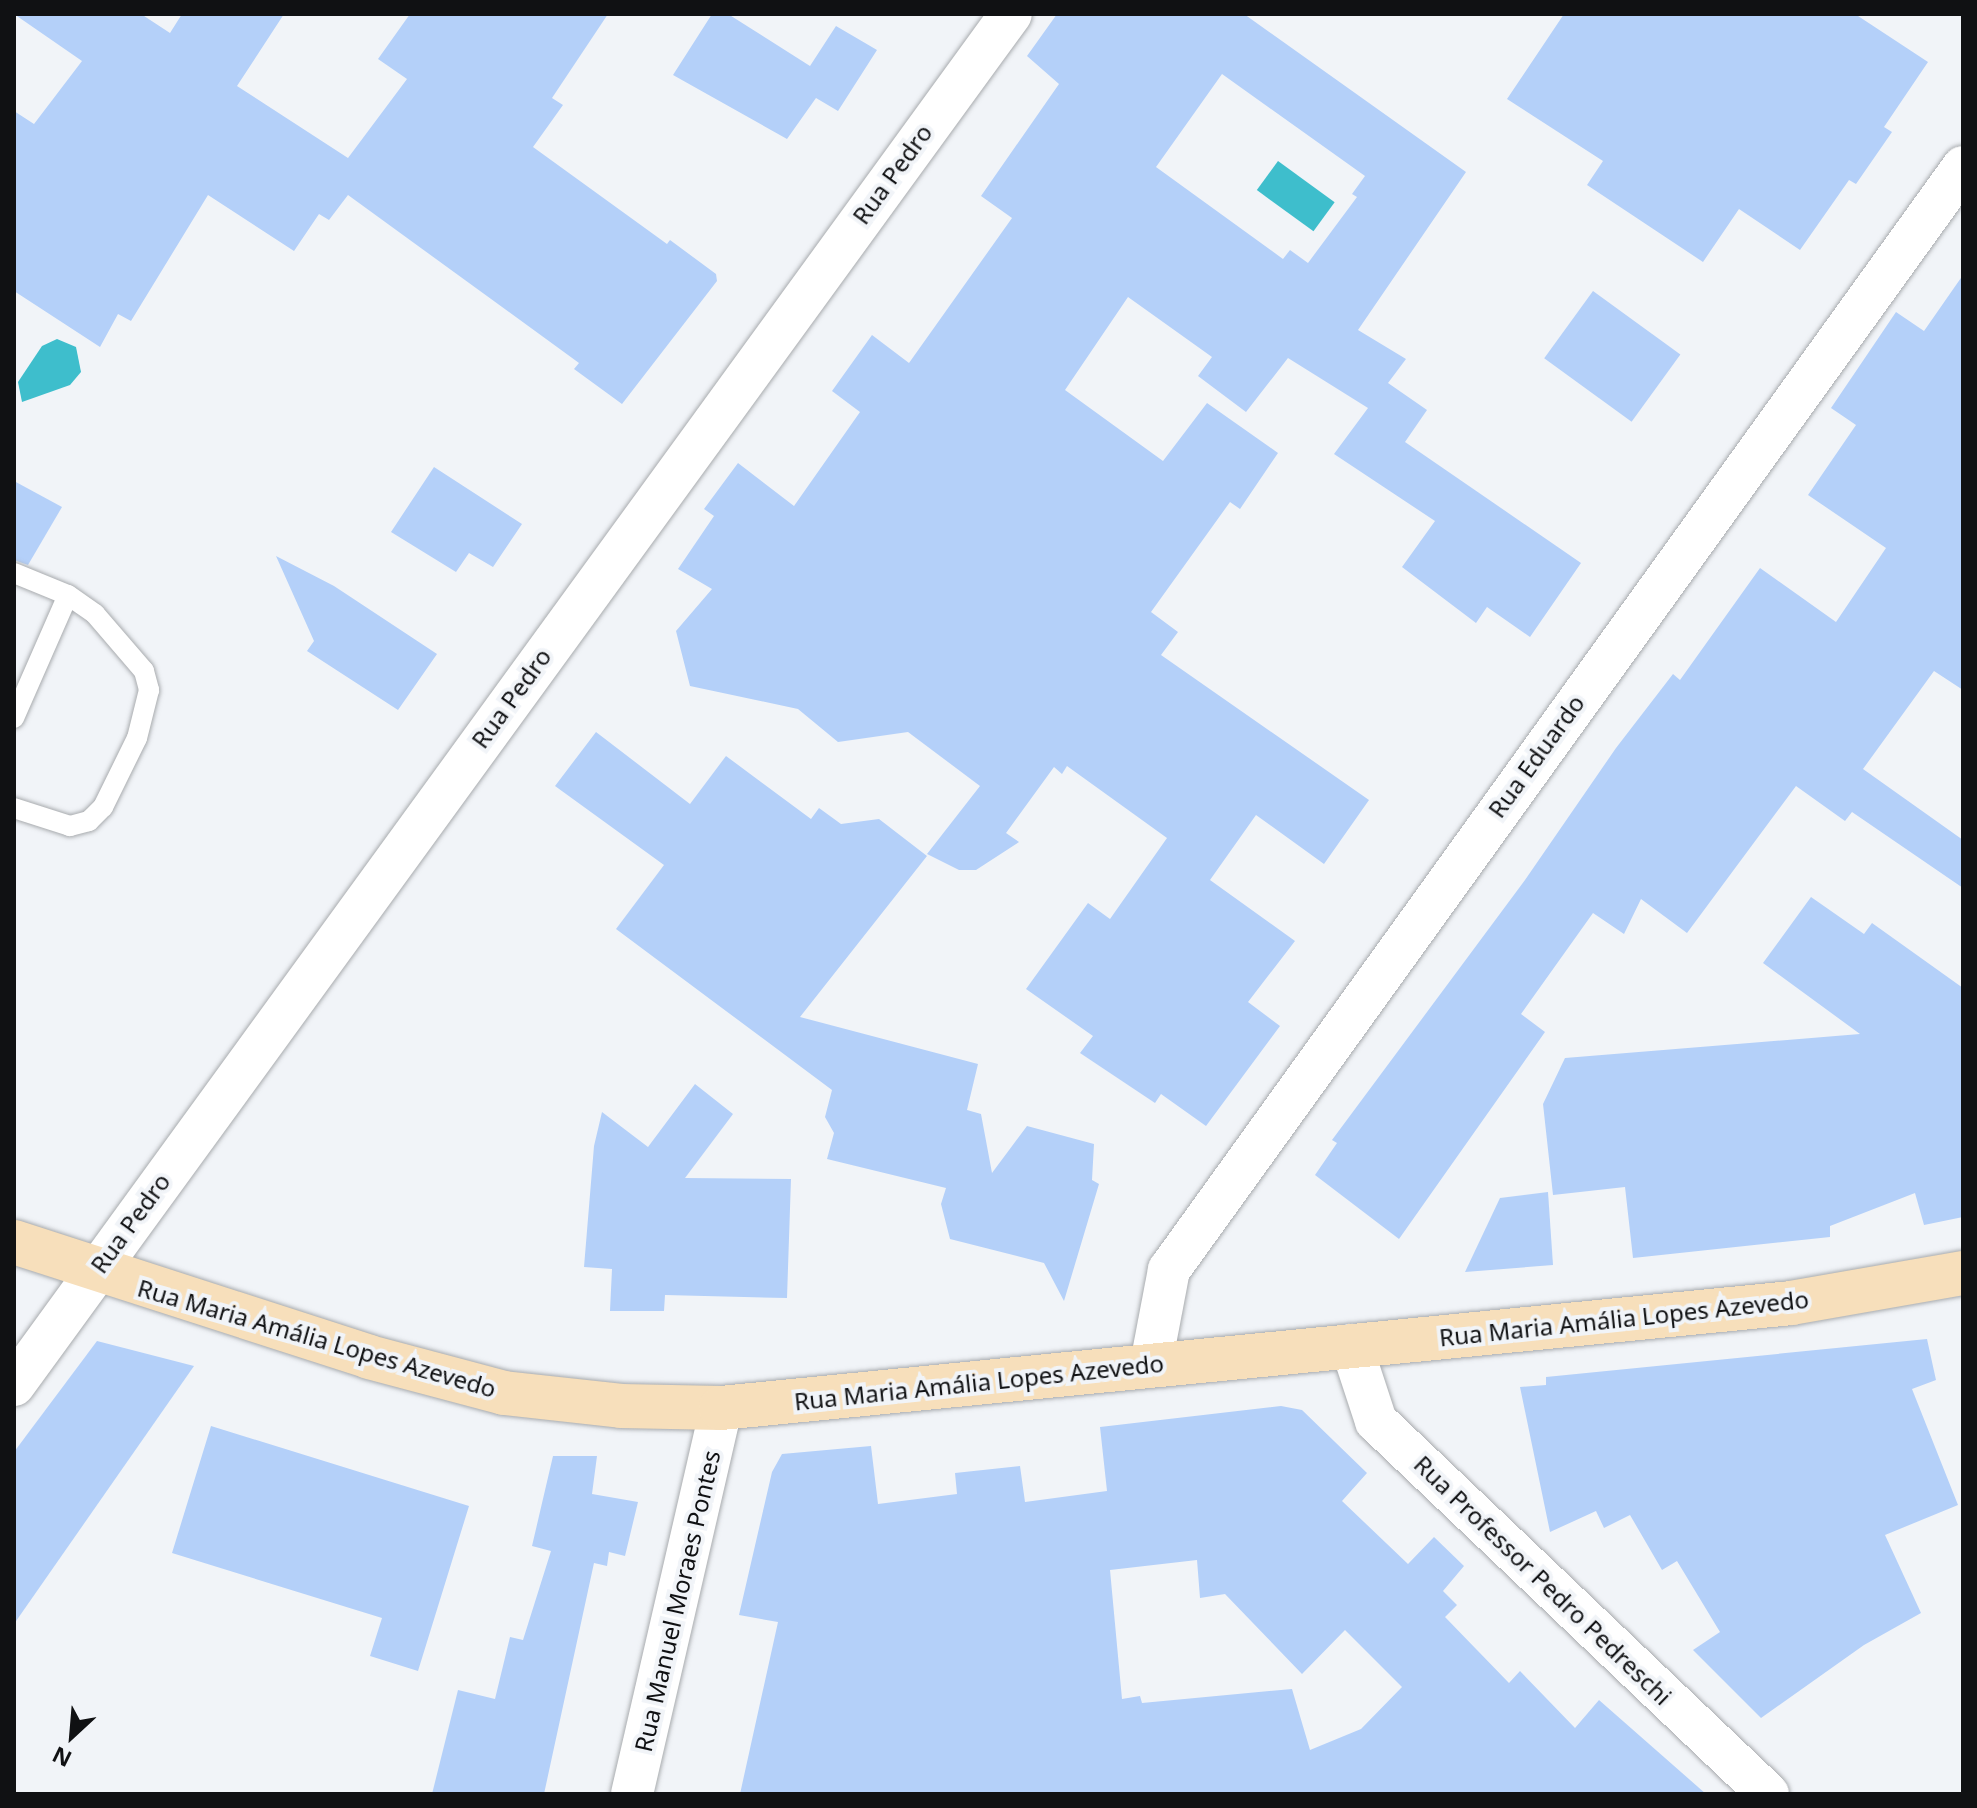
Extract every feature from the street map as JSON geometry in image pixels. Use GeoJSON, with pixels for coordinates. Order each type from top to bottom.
{"type":"FeatureCollection","features":[{"type":"Feature","properties":{"kind":"main road","name":"Rua Maria Amália Lopes Azevedo"},"geometry":{"type":"LineString","coordinates":[[14,1242],[95,1271],[504,1393],[621,1406],[721,1408],[1791,1303],[1963,1273]]}},
{"type":"Feature","properties":{"kind":"street","name":"Rua Pedro"},"geometry":{"type":"LineString","coordinates":[[14,1385],[1011,14]]}},
{"type":"Feature","properties":{"kind":"street","name":"Rua Eduardo"},"geometry":{"type":"LineString","coordinates":[[1151,1364],[1169,1270],[1963,167]]}},
{"type":"Feature","properties":{"kind":"street","name":"Rua Professor Pedro Pedreschi"},"geometry":{"type":"LineString","coordinates":[[1351,1345],[1376,1421],[1768,1794]]}},
{"type":"Feature","properties":{"kind":"street","name":"Rua Manuel Moraes Pontes"},"geometry":{"type":"LineString","coordinates":[[632,1794],[721,1408]]}},
{"type":"Feature","properties":{"kind":"lane"},"geometry":{"type":"LineString","coordinates":[[14,573],[68,595],[113,631],[144,671],[146,713],[103,807],[89,821],[70,826],[14,808]]}},
{"type":"Feature","properties":{"kind":"lane"},"geometry":{"type":"LineString","coordinates":[[14,718],[68,595]]}},
{"type":"Feature","properties":{"kind":"water"},"geometry":{"type":"Polygon","coordinates":[[[1278,161],[1335,202],[1313,231],[1257,190],[1278,161]]]}},
{"type":"Feature","properties":{"kind":"water"},"geometry":{"type":"Polygon","coordinates":[[[57,339],[76,347],[81,372],[70,385],[22,402],[18,382],[42,346],[57,339]]]}},
{"type":"Feature","properties":{"kind":"building"},"geometry":{"type":"Polygon","coordinates":[[[14,14],[141,14],[170,33],[182,14],[284,14],[237,86],[348,158],[407,79],[378,59],[410,14],[608,14],[552,98],[563,105],[533,147],[667,244],[670,240],[716,274],[717,281],[622,404],[574,369],[579,363],[348,195],[329,220],[319,214],[294,251],[208,195],[131,321],[118,314],[100,347],[14,291],[14,111],[34,124],[82,61],[14,14]]]}},
{"type":"Feature","properties":{"kind":"building"},"geometry":{"type":"Polygon","coordinates":[[[712,14],[728,14],[810,66],[836,26],[877,50],[838,111],[816,98],[787,139],[673,75],[712,14]]]}},
{"type":"Feature","properties":{"kind":"building"},"geometry":{"type":"Polygon","coordinates":[[[1057,14],[1244,14],[1466,172],[1358,330],[1406,359],[1388,383],[1427,410],[1405,442],[1581,563],[1530,637],[1487,607],[1476,623],[1402,567],[1435,521],[1334,454],[1368,408],[1288,358],[1246,412],[1198,376],[1212,357],[1128,297],[1065,390],[1163,461],[1207,403],[1278,453],[1240,509],[1230,502],[1151,612],[1178,632],[1161,655],[1369,800],[1324,864],[1256,815],[1210,880],[1295,941],[1248,1002],[1280,1026],[1206,1126],[1161,1094],[1155,1103],[1080,1053],[1093,1036],[1026,989],[1088,903],[1110,919],[1167,838],[1067,766],[1062,774],[1054,767],[1006,833],[1019,842],[976,870],[959,870],[927,854],[980,786],[908,732],[838,742],[798,709],[690,686],[676,631],[712,589],[678,569],[714,516],[704,509],[738,463],[794,506],[860,412],[832,391],[872,335],[909,363],[1012,218],[981,196],[1059,84],[1027,56],[1057,14]],[[1222,74],[1156,167],[1283,259],[1290,250],[1308,263],[1357,197],[1352,194],[1365,176],[1222,74]]]}},
{"type":"Feature","properties":{"kind":"building"},"geometry":{"type":"Polygon","coordinates":[[[1564,14],[1855,14],[1928,62],[1884,127],[1892,132],[1856,184],[1849,180],[1800,250],[1739,209],[1703,262],[1587,185],[1603,161],[1507,99],[1564,14]]]}},
{"type":"Feature","properties":{"kind":"building"},"geometry":{"type":"Polygon","coordinates":[[[1963,275],[1963,690],[1934,671],[1863,769],[1963,840],[1963,888],[1852,812],[1845,821],[1796,786],[1687,933],[1641,899],[1624,934],[1593,913],[1521,1014],[1545,1032],[1399,1239],[1315,1175],[1337,1143],[1332,1140],[1525,880],[1616,748],[1673,674],[1680,680],[1760,568],[1836,622],[1886,548],[1808,495],[1856,425],[1831,408],[1896,312],[1924,331],[1963,275]]]}},
{"type":"Feature","properties":{"kind":"building"},"geometry":{"type":"Polygon","coordinates":[[[1593,291],[1680,354],[1632,422],[1544,358],[1593,291]]]}},
{"type":"Feature","properties":{"kind":"building"},"geometry":{"type":"Polygon","coordinates":[[[434,467],[522,524],[493,567],[469,553],[456,572],[391,532],[434,467]]]}},
{"type":"Feature","properties":{"kind":"building"},"geometry":{"type":"Polygon","coordinates":[[[14,481],[62,507],[28,565],[14,560],[14,481]]]}},
{"type":"Feature","properties":{"kind":"building"},"geometry":{"type":"Polygon","coordinates":[[[276,556],[334,586],[437,654],[398,710],[307,651],[314,641],[276,556]]]}},
{"type":"Feature","properties":{"kind":"building"},"geometry":{"type":"Polygon","coordinates":[[[596,732],[690,804],[726,756],[811,819],[819,808],[841,824],[879,819],[927,856],[800,1017],[978,1064],[967,1110],[981,1114],[992,1173],[1027,1126],[1094,1144],[1092,1180],[1099,1184],[1064,1301],[1044,1263],[950,1239],[941,1204],[946,1188],[827,1159],[834,1133],[825,1117],[832,1090],[616,929],[664,865],[555,786],[596,732]]]}},
{"type":"Feature","properties":{"kind":"building"},"geometry":{"type":"Polygon","coordinates":[[[1811,897],[1864,934],[1872,923],[1963,988],[1963,1217],[1924,1225],[1915,1193],[1830,1226],[1830,1237],[1633,1258],[1625,1187],[1553,1195],[1543,1104],[1565,1058],[1860,1034],[1763,963],[1811,897]]]}},
{"type":"Feature","properties":{"kind":"building"},"geometry":{"type":"Polygon","coordinates":[[[695,1084],[733,1114],[685,1178],[791,1179],[787,1298],[665,1295],[664,1311],[610,1311],[612,1269],[584,1267],[594,1146],[602,1112],[648,1147],[695,1084]]]}},
{"type":"Feature","properties":{"kind":"building"},"geometry":{"type":"Polygon","coordinates":[[[1548,1192],[1553,1265],[1465,1272],[1500,1198],[1548,1192]]]}},
{"type":"Feature","properties":{"kind":"building"},"geometry":{"type":"Polygon","coordinates":[[[1927,1339],[1936,1380],[1912,1389],[1958,1505],[1885,1535],[1921,1613],[1864,1645],[1761,1718],[1693,1650],[1720,1632],[1677,1561],[1662,1570],[1630,1515],[1604,1528],[1596,1511],[1550,1532],[1520,1387],[1546,1385],[1546,1377],[1927,1339]]]}},
{"type":"Feature","properties":{"kind":"building"},"geometry":{"type":"Polygon","coordinates":[[[97,1341],[194,1366],[14,1624],[14,1452],[97,1341]]]}},
{"type":"Feature","properties":{"kind":"building"},"geometry":{"type":"Polygon","coordinates":[[[1281,1406],[1302,1410],[1367,1473],[1342,1501],[1408,1564],[1434,1537],[1464,1566],[1443,1591],[1457,1605],[1445,1617],[1509,1683],[1520,1671],[1575,1728],[1599,1700],[1706,1794],[740,1794],[778,1622],[739,1615],[772,1472],[782,1454],[871,1446],[878,1504],[957,1494],[955,1473],[1020,1466],[1025,1502],[1107,1491],[1100,1427],[1281,1406]],[[1197,1560],[1110,1570],[1122,1699],[1140,1696],[1142,1703],[1292,1689],[1310,1750],[1361,1729],[1402,1687],[1345,1630],[1302,1674],[1225,1594],[1200,1598],[1197,1560]]]}},
{"type":"Feature","properties":{"kind":"building"},"geometry":{"type":"Polygon","coordinates":[[[211,1426],[469,1506],[418,1671],[370,1656],[382,1618],[172,1553],[211,1426]]]}},
{"type":"Feature","properties":{"kind":"building"},"geometry":{"type":"Polygon","coordinates":[[[553,1456],[597,1456],[592,1494],[638,1502],[625,1556],[609,1552],[607,1566],[594,1563],[544,1794],[432,1794],[458,1690],[495,1699],[510,1637],[523,1640],[551,1551],[532,1546],[553,1456]]]}}]}
